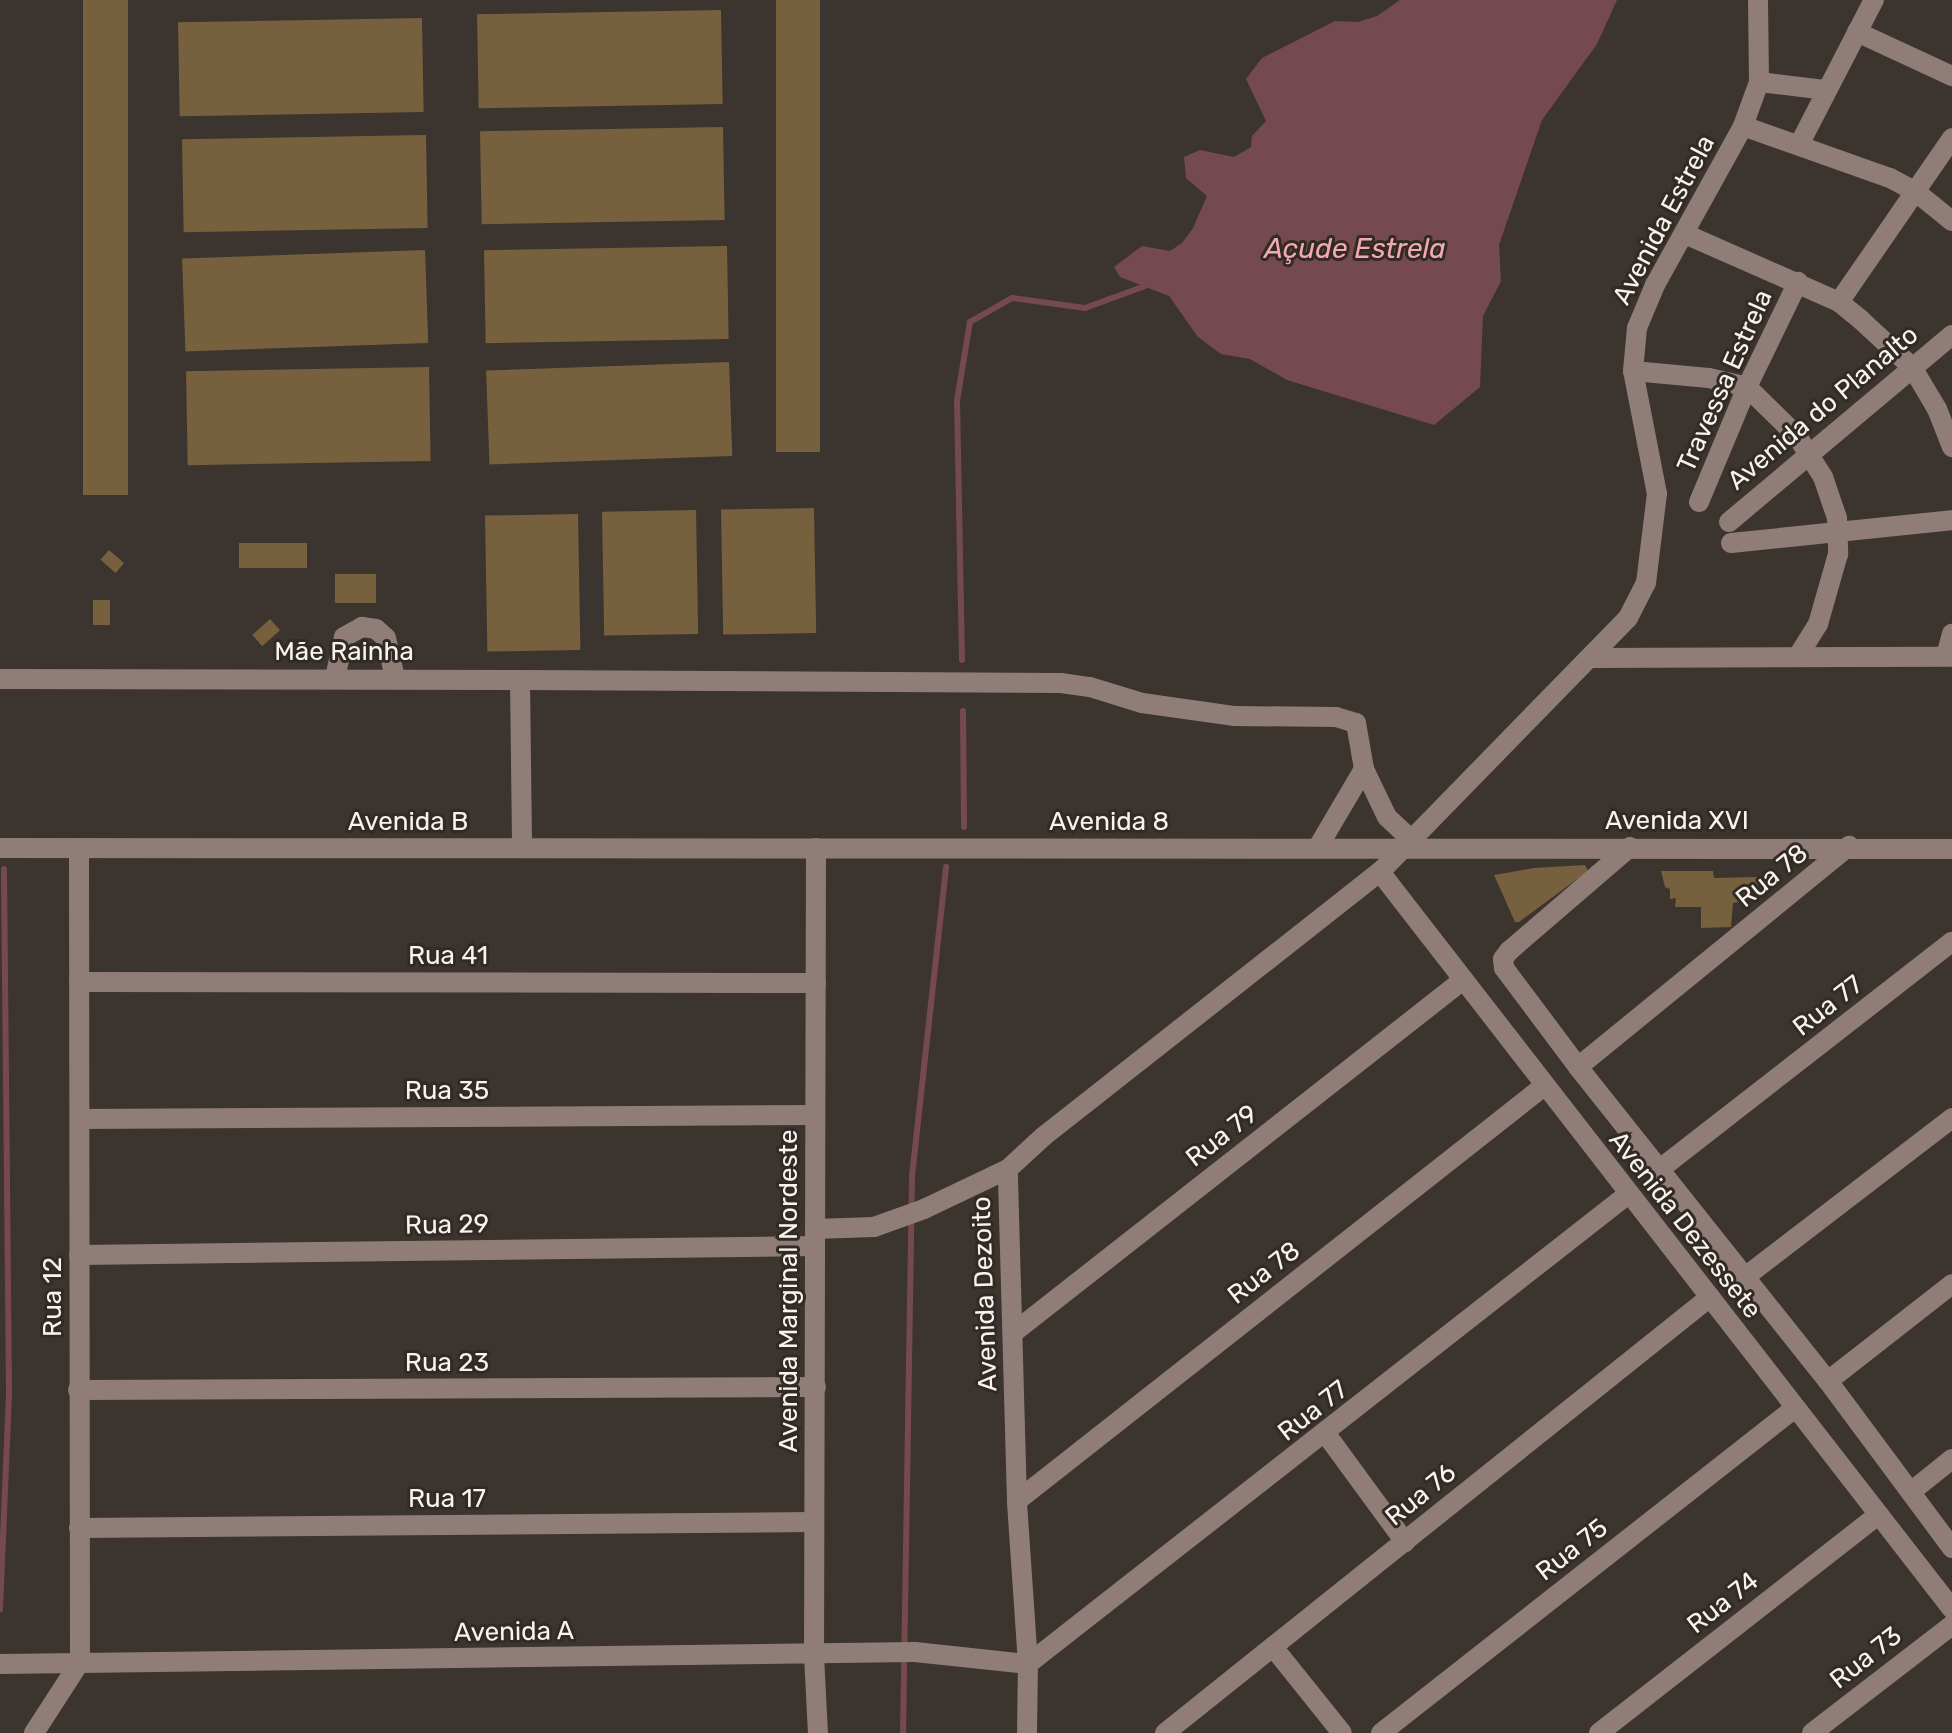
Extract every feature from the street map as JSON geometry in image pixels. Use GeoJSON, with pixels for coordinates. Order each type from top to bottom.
{"type":"FeatureCollection","features":[{"type":"Feature","properties":{"kind":"street","name":"Avenida Estrela"},"geometry":{"type":"LineString","coordinates":[[1407,843],[1592,658],[1628,618],[1646,583],[1657,494],[1633,371],[1642,312],[1743,126],[1759,82],[1758,0]]}},
{"type":"Feature","properties":{"kind":"street"},"geometry":{"type":"LineString","coordinates":[[1799,145],[1874,0]]}},
{"type":"Feature","properties":{"kind":"street"},"geometry":{"type":"LineString","coordinates":[[1857,32],[1952,76]]}},
{"type":"Feature","properties":{"kind":"street"},"geometry":{"type":"LineString","coordinates":[[1759,82],[1825,90]]}},
{"type":"Feature","properties":{"kind":"street"},"geometry":{"type":"LineString","coordinates":[[1743,126],[1890,178],[1916,192],[1952,221]]}},
{"type":"Feature","properties":{"kind":"street"},"geometry":{"type":"LineString","coordinates":[[1839,302],[1952,138]]}},
{"type":"Feature","properties":{"kind":"street"},"geometry":{"type":"LineString","coordinates":[[1685,234],[1839,302],[1912,367],[1932,401],[1952,447]]}},
{"type":"Feature","properties":{"kind":"street","name":"Travessa Estrela"},"geometry":{"type":"LineString","coordinates":[[1699,502],[1747,387],[1798,282]]}},
{"type":"Feature","properties":{"kind":"street","name":"Avenida do Planalto"},"geometry":{"type":"LineString","coordinates":[[1839,531],[1730,532],[1808,452],[1952,335]]}},
{"type":"Feature","properties":{"kind":"street"},"geometry":{"type":"LineString","coordinates":[[1633,371],[1709,378],[1747,387],[1782,419],[1808,452],[1828,487],[1839,531],[1835,573],[1818,624],[1798,656]]}},
{"type":"Feature","properties":{"kind":"street"},"geometry":{"type":"LineString","coordinates":[[1839,531],[1952,520]]}},
{"type":"Feature","properties":{"kind":"street"},"geometry":{"type":"LineString","coordinates":[[335,678],[344,637],[355,628],[369,627],[386,638],[395,678]]}},
{"type":"Feature","properties":{"kind":"street"},"geometry":{"type":"LineString","coordinates":[[1592,658],[1949,656],[1952,634]]}},
{"type":"Feature","properties":{"kind":"street","name":"Mãe Rainha"},"geometry":{"type":"LineString","coordinates":[[0,679],[395,678],[1061,683],[1090,687],[1142,703],[1235,716],[1336,717],[1356,723],[1364,769]]}},
{"type":"Feature","properties":{"kind":"street"},"geometry":{"type":"LineString","coordinates":[[520,680],[522,848]]}},
{"type":"Feature","properties":{"kind":"street"},"geometry":{"type":"LineString","coordinates":[[1364,769],[1387,817],[1407,843]]}},
{"type":"Feature","properties":{"kind":"street"},"geometry":{"type":"LineString","coordinates":[[1318,847],[1364,769]]}},
{"type":"Feature","properties":{"kind":"street","name":"Avenida XVI"},"geometry":{"type":"LineString","coordinates":[[1407,843],[1952,849]]}},
{"type":"Feature","properties":{"kind":"street","name":"Avenida 8"},"geometry":{"type":"LineString","coordinates":[[816,848],[1318,847],[1407,843]]}},
{"type":"Feature","properties":{"kind":"street","name":"Avenida Dezoito"},"geometry":{"type":"LineString","coordinates":[[1027,1733],[1028,1664],[1017,1501],[1008,1169],[1044,1136],[1380,872],[1407,843]]}},
{"type":"Feature","properties":{"kind":"street","name":"Rua 78"},"geometry":{"type":"LineString","coordinates":[[1578,1067],[1849,846]]}},
{"type":"Feature","properties":{"kind":"street","name":"Avenida Dezessete"},"geometry":{"type":"LineString","coordinates":[[1630,847],[1504,956],[1502,963],[1578,1067],[1828,1381],[1950,1546]]}},
{"type":"Feature","properties":{"kind":"street","name":"Avenida B"},"geometry":{"type":"LineString","coordinates":[[0,848],[816,848]]}},
{"type":"Feature","properties":{"kind":"street","name":"Rua 12"},"geometry":{"type":"LineString","coordinates":[[79,848],[80,1662]]}},
{"type":"Feature","properties":{"kind":"street","name":"Avenida Marginal Nordeste"},"geometry":{"type":"LineString","coordinates":[[816,848],[814,1655],[818,1733]]}},
{"type":"Feature","properties":{"kind":"street","name":"Avenida Dezessete"},"geometry":{"type":"LineString","coordinates":[[1380,872],[1627,1195],[1952,1609]]}},
{"type":"Feature","properties":{"kind":"street","name":"Rua 77"},"geometry":{"type":"LineString","coordinates":[[1660,1169],[1952,942]]}},
{"type":"Feature","properties":{"kind":"street","name":"Rua 79"},"geometry":{"type":"LineString","coordinates":[[1013,1333],[1463,980]]}},
{"type":"Feature","properties":{"kind":"street","name":"Rua 41"},"geometry":{"type":"LineString","coordinates":[[79,982],[816,983]]}},
{"type":"Feature","properties":{"kind":"street","name":"Rua 78"},"geometry":{"type":"LineString","coordinates":[[1017,1501],[1544,1086]]}},
{"type":"Feature","properties":{"kind":"street","name":"Rua 35"},"geometry":{"type":"LineString","coordinates":[[80,1119],[815,1115]]}},
{"type":"Feature","properties":{"kind":"street"},"geometry":{"type":"LineString","coordinates":[[1745,1277],[1952,1118]]}},
{"type":"Feature","properties":{"kind":"street","name":"Rua 29"},"geometry":{"type":"LineString","coordinates":[[79,1255],[815,1238],[874,1227],[924,1209],[941,1198],[1008,1169]]}},
{"type":"Feature","properties":{"kind":"street","name":"Rua 77"},"geometry":{"type":"LineString","coordinates":[[1028,1664],[1326,1434],[1627,1195]]}},
{"type":"Feature","properties":{"kind":"street"},"geometry":{"type":"LineString","coordinates":[[1828,1381],[1952,1284]]}},
{"type":"Feature","properties":{"kind":"street","name":"Rua 76"},"geometry":{"type":"LineString","coordinates":[[1165,1733],[1710,1297]]}},
{"type":"Feature","properties":{"kind":"street","name":"Rua 23"},"geometry":{"type":"LineString","coordinates":[[78,1390],[816,1387]]}},
{"type":"Feature","properties":{"kind":"street","name":"Rua 75"},"geometry":{"type":"LineString","coordinates":[[1381,1733],[1795,1408]]}},
{"type":"Feature","properties":{"kind":"street"},"geometry":{"type":"LineString","coordinates":[[1326,1434],[1405,1542]]}},
{"type":"Feature","properties":{"kind":"street"},"geometry":{"type":"LineString","coordinates":[[1912,1491],[1952,1459]]}},
{"type":"Feature","properties":{"kind":"street","name":"Rua 74"},"geometry":{"type":"LineString","coordinates":[[1599,1733],[1879,1514]]}},
{"type":"Feature","properties":{"kind":"street","name":"Rua 17"},"geometry":{"type":"LineString","coordinates":[[79,1528],[814,1522]]}},
{"type":"Feature","properties":{"kind":"street"},"geometry":{"type":"LineString","coordinates":[[1920,1568],[1950,1546]]}},
{"type":"Feature","properties":{"kind":"street","name":"Rua 73"},"geometry":{"type":"LineString","coordinates":[[1812,1733],[1952,1625]]}},
{"type":"Feature","properties":{"kind":"street"},"geometry":{"type":"LineString","coordinates":[[1273,1647],[1342,1733]]}},
{"type":"Feature","properties":{"kind":"street","name":"Avenida A"},"geometry":{"type":"LineString","coordinates":[[0,1664],[915,1652],[1028,1664]]}},
{"type":"Feature","properties":{"kind":"street"},"geometry":{"type":"LineString","coordinates":[[34,1733],[80,1662]]}},
{"type":"Feature","properties":{"kind":"water","name":"Açude Estrela"},"geometry":{"type":"Polygon","coordinates":[[[1400,0],[1617,0],[1597,44],[1542,120],[1499,245],[1501,281],[1483,316],[1480,387],[1434,425],[1287,380],[1250,359],[1221,354],[1198,337],[1169,296],[1120,277],[1114,267],[1142,246],[1170,251],[1182,243],[1193,228],[1207,196],[1186,178],[1184,157],[1200,150],[1234,157],[1251,147],[1252,136],[1266,121],[1246,79],[1262,58],[1335,21],[1358,22],[1377,16],[1400,0]]]}},
{"type":"Feature","properties":{"kind":"building"},"geometry":{"type":"Polygon","coordinates":[[[83,0],[128,0],[128,495],[83,495],[83,0]]]}},
{"type":"Feature","properties":{"kind":"building"},"geometry":{"type":"Polygon","coordinates":[[[776,0],[820,0],[820,452],[776,452],[776,0]]]}},
{"type":"Feature","properties":{"kind":"building"},"geometry":{"type":"Polygon","coordinates":[[[721,10],[723,104],[479,108],[477,14],[721,10]]]}},
{"type":"Feature","properties":{"kind":"building"},"geometry":{"type":"Polygon","coordinates":[[[422,18],[424,112],[180,116],[178,22],[422,18]]]}},
{"type":"Feature","properties":{"kind":"building"},"geometry":{"type":"Polygon","coordinates":[[[723,127],[725,220],[482,224],[480,131],[723,127]]]}},
{"type":"Feature","properties":{"kind":"building"},"geometry":{"type":"Polygon","coordinates":[[[426,135],[428,228],[184,232],[182,139],[426,135]]]}},
{"type":"Feature","properties":{"kind":"building"},"geometry":{"type":"Polygon","coordinates":[[[727,246],[729,339],[486,343],[484,250],[727,246]]]}},
{"type":"Feature","properties":{"kind":"building"},"geometry":{"type":"Polygon","coordinates":[[[425,250],[428,343],[185,351],[182,258],[425,250]]]}},
{"type":"Feature","properties":{"kind":"building"},"geometry":{"type":"Polygon","coordinates":[[[729,362],[732,456],[489,464],[486,370],[729,362]]]}},
{"type":"Feature","properties":{"kind":"building"},"geometry":{"type":"Polygon","coordinates":[[[429,367],[431,461],[188,465],[186,371],[429,367]]]}},
{"type":"Feature","properties":{"kind":"building"},"geometry":{"type":"Polygon","coordinates":[[[814,508],[816,633],[723,635],[721,510],[814,508]]]}},
{"type":"Feature","properties":{"kind":"building"},"geometry":{"type":"Polygon","coordinates":[[[696,510],[698,634],[604,636],[602,512],[696,510]]]}},
{"type":"Feature","properties":{"kind":"building"},"geometry":{"type":"Polygon","coordinates":[[[578,514],[580,650],[487,652],[485,516],[578,514]]]}},
{"type":"Feature","properties":{"kind":"building"},"geometry":{"type":"Polygon","coordinates":[[[239,543],[307,543],[307,568],[239,568],[239,543]]]}},
{"type":"Feature","properties":{"kind":"building"},"geometry":{"type":"Polygon","coordinates":[[[109,550],[124,563],[116,573],[100,560],[109,550]]]}},
{"type":"Feature","properties":{"kind":"building"},"geometry":{"type":"Polygon","coordinates":[[[335,574],[376,574],[376,603],[335,603],[335,574]]]}},
{"type":"Feature","properties":{"kind":"building"},"geometry":{"type":"Polygon","coordinates":[[[93,600],[110,600],[110,625],[93,625],[93,600]]]}},
{"type":"Feature","properties":{"kind":"building"},"geometry":{"type":"Polygon","coordinates":[[[270,619],[280,630],[262,646],[252,635],[270,619]]]}},
{"type":"Feature","properties":{"kind":"building"},"geometry":{"type":"Polygon","coordinates":[[[1585,865],[1588,871],[1519,922],[1515,922],[1494,875],[1534,868],[1585,865]]]}},
{"type":"Feature","properties":{"kind":"building"},"geometry":{"type":"Polygon","coordinates":[[[1661,871],[1713,871],[1714,878],[1758,877],[1758,899],[1733,903],[1731,927],[1701,928],[1701,907],[1675,907],[1676,898],[1670,899],[1670,889],[1665,887],[1661,871]]]}},
{"type":"Feature","properties":{"kind":"waterway"},"geometry":{"type":"LineString","coordinates":[[962,660],[957,401],[970,322],[1012,298],[1085,308],[1145,286]]}},
{"type":"Feature","properties":{"kind":"waterway"},"geometry":{"type":"LineString","coordinates":[[963,711],[964,827]]}},
{"type":"Feature","properties":{"kind":"waterway"},"geometry":{"type":"LineString","coordinates":[[903,1733],[912,1176],[946,867]]}},
{"type":"Feature","properties":{"kind":"waterway"},"geometry":{"type":"LineString","coordinates":[[0,1609],[9,1391],[4,869]]}}]}
